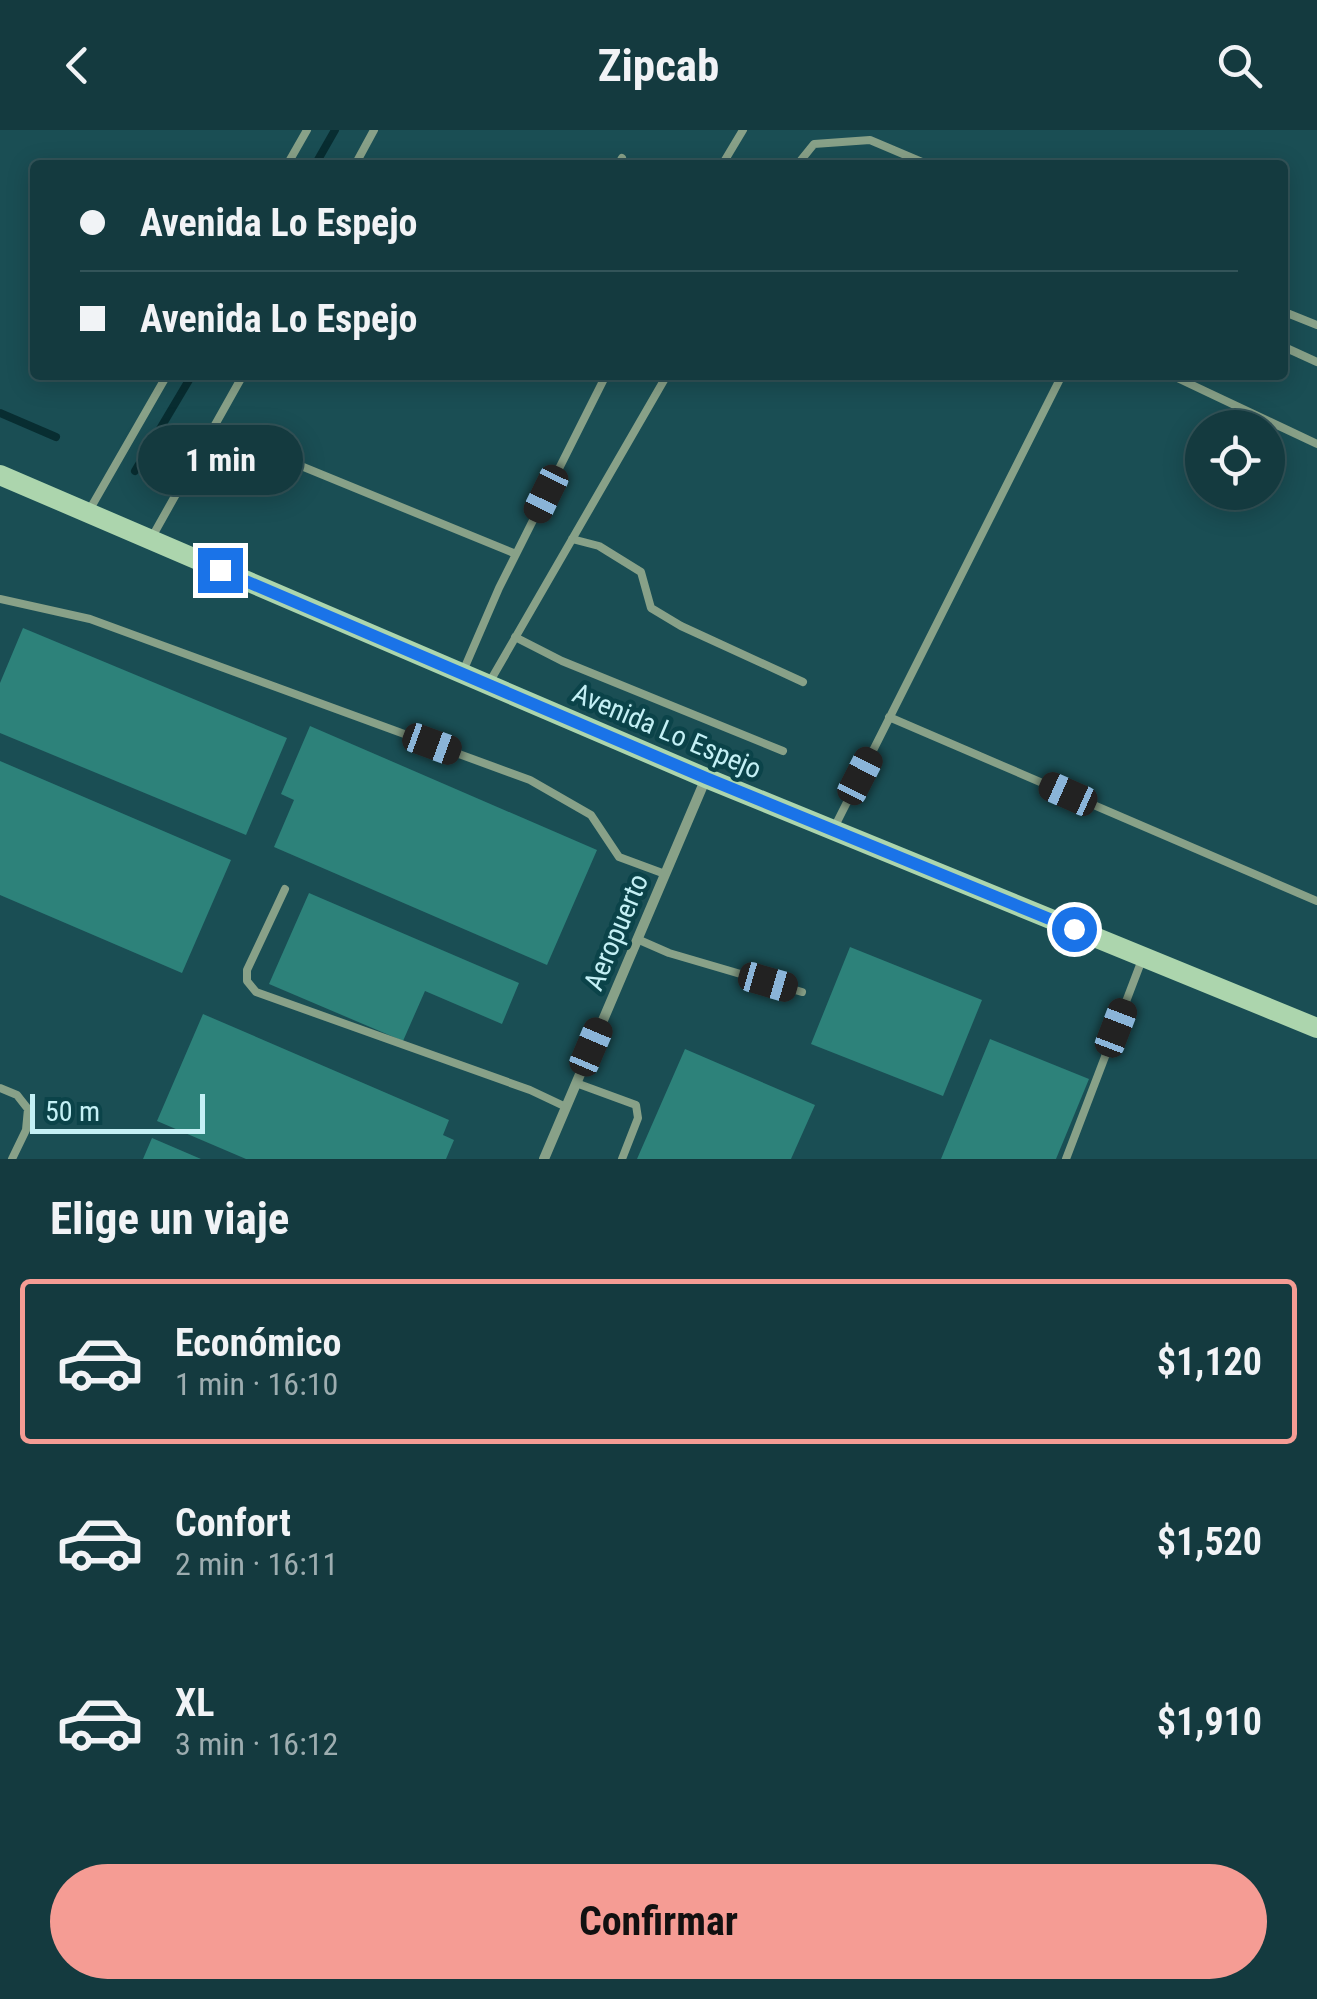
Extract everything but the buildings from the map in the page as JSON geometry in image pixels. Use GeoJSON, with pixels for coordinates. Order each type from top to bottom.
{"type":"FeatureCollection","features":[{"type":"Feature","properties":{"kind":"main road","name":"Avenida Lo Espejo"},"geometry":{"type":"LineString","coordinates":[[0,475],[706,778],[1317,1028]]}},
{"type":"Feature","properties":{"kind":"street","name":"Aeropuerto"},"geometry":{"type":"LineString","coordinates":[[544,1159],[706,778]]}},
{"type":"Feature","properties":{"kind":"lane"},"geometry":{"type":"LineString","coordinates":[[290,160],[307,130]]}},
{"type":"Feature","properties":{"kind":"lane"},"geometry":{"type":"LineString","coordinates":[[358,160],[374,130]]}},
{"type":"Feature","properties":{"kind":"lane"},"geometry":{"type":"LineString","coordinates":[[725,160],[742,130]]}},
{"type":"Feature","properties":{"kind":"lane"},"geometry":{"type":"LineString","coordinates":[[801,160],[814,144],[870,140],[917,160]]}},
{"type":"Feature","properties":{"kind":"lane"},"geometry":{"type":"LineString","coordinates":[[1288,314],[1317,325]]}},
{"type":"Feature","properties":{"kind":"lane"},"geometry":{"type":"LineString","coordinates":[[1288,349],[1317,362]]}},
{"type":"Feature","properties":{"kind":"lane"},"geometry":{"type":"LineString","coordinates":[[88,512],[164,380]]}},
{"type":"Feature","properties":{"kind":"lane"},"geometry":{"type":"LineString","coordinates":[[150,540],[240,380]]}},
{"type":"Feature","properties":{"kind":"lane"},"geometry":{"type":"LineString","coordinates":[[462,673],[516,554],[603,380]]}},
{"type":"Feature","properties":{"kind":"lane"},"geometry":{"type":"LineString","coordinates":[[488,684],[664,380]]}},
{"type":"Feature","properties":{"kind":"lane"},"geometry":{"type":"LineString","coordinates":[[832,830],[1059,380]]}},
{"type":"Feature","properties":{"kind":"lane"},"geometry":{"type":"LineString","coordinates":[[1182,380],[1317,444]]}},
{"type":"Feature","properties":{"kind":"lane"},"geometry":{"type":"LineString","coordinates":[[213,430],[516,554]]}},
{"type":"Feature","properties":{"kind":"lane"},"geometry":{"type":"LineString","coordinates":[[572,539],[598,546],[641,572],[651,608],[681,626],[803,682]]}},
{"type":"Feature","properties":{"kind":"lane"},"geometry":{"type":"LineString","coordinates":[[0,598],[90,619],[530,780],[591,815],[619,857],[665,874]]}},
{"type":"Feature","properties":{"kind":"lane"},"geometry":{"type":"LineString","coordinates":[[515,637],[562,661],[783,751]]}},
{"type":"Feature","properties":{"kind":"lane"},"geometry":{"type":"LineString","coordinates":[[890,717],[1317,902]]}},
{"type":"Feature","properties":{"kind":"lane"},"geometry":{"type":"LineString","coordinates":[[286,889],[247,970],[247,981],[256,992],[530,1090],[566,1107]]}},
{"type":"Feature","properties":{"kind":"lane"},"geometry":{"type":"LineString","coordinates":[[637,939],[669,953],[802,992]]}},
{"type":"Feature","properties":{"kind":"lane"},"geometry":{"type":"LineString","coordinates":[[1066,1159],[1143,957]]}},
{"type":"Feature","properties":{"kind":"lane"},"geometry":{"type":"LineString","coordinates":[[576,1084],[636,1105],[638,1118],[622,1159]]}},
{"type":"Feature","properties":{"kind":"lane"},"geometry":{"type":"LineString","coordinates":[[0,1088],[17,1096],[28,1109],[26,1130],[12,1159]]}},
{"type":"Feature","properties":{"kind":"waterway"},"geometry":{"type":"LineString","coordinates":[[318,160],[335,130]]}},
{"type":"Feature","properties":{"kind":"waterway"},"geometry":{"type":"LineString","coordinates":[[135,471],[189,380]]}},
{"type":"Feature","properties":{"kind":"waterway"},"geometry":{"type":"LineString","coordinates":[[0,413],[56,437]]}},
{"type":"Feature","properties":{"kind":"route"},"geometry":{"type":"LineString","coordinates":[[220,570],[706,778],[1074,929]]}}]}
